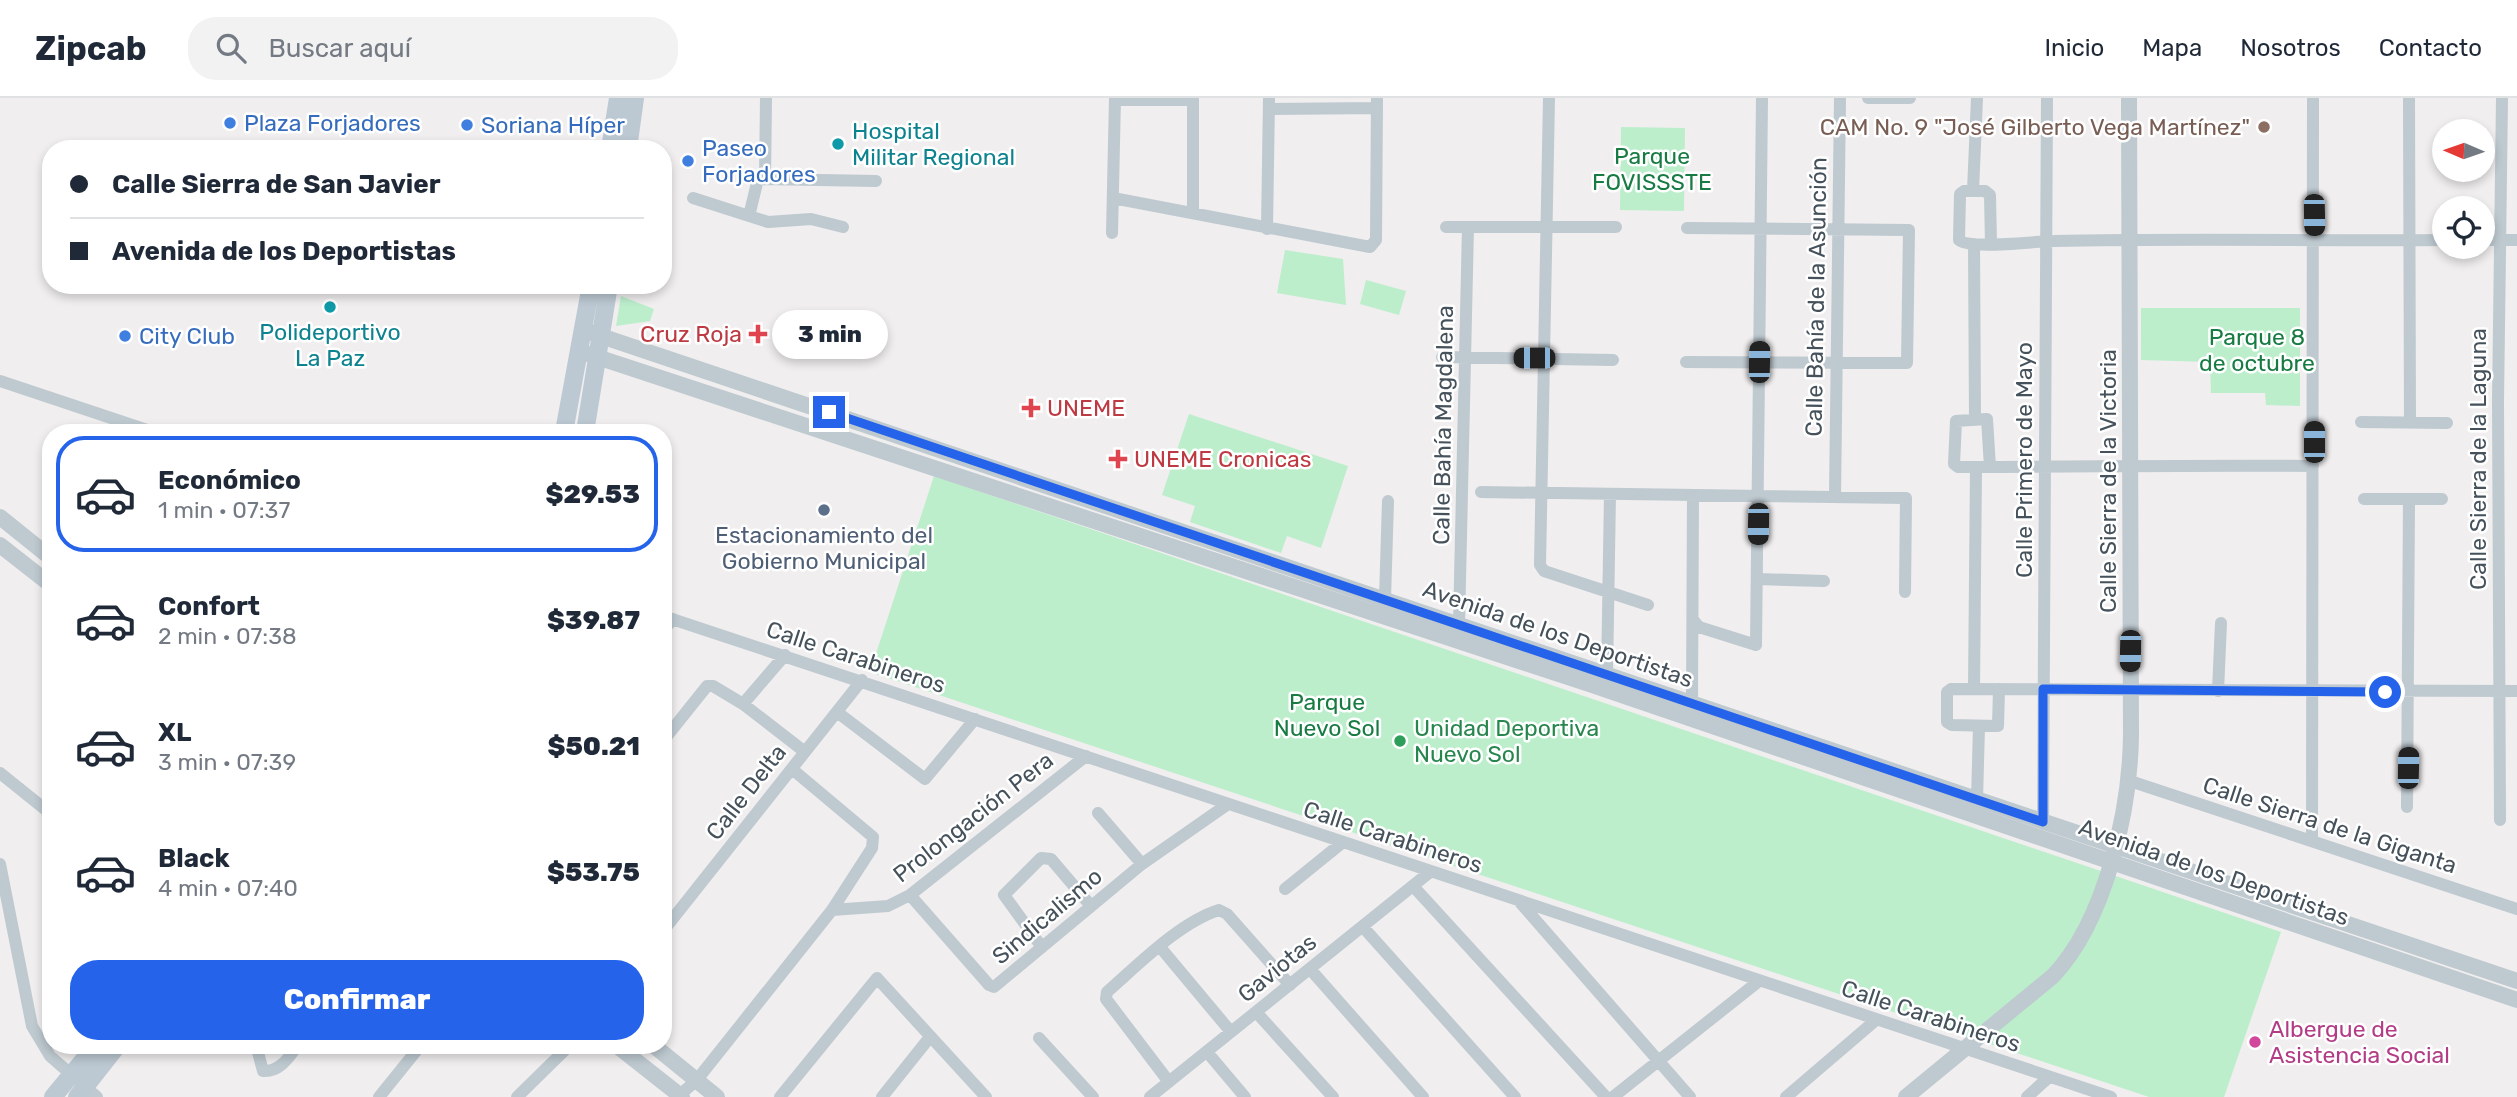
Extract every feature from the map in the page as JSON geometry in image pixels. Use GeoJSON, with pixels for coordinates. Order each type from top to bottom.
{"type":"FeatureCollection","features":[{"type":"Feature","properties":{"kind":"main road"},"geometry":{"type":"LineString","coordinates":[[611,140],[618,98]]}},
{"type":"Feature","properties":{"kind":"main road"},"geometry":{"type":"LineString","coordinates":[[629,140],[633,103]]}},
{"type":"Feature","properties":{"kind":"main road"},"geometry":{"type":"LineString","coordinates":[[566,424],[590,294]]}},
{"type":"Feature","properties":{"kind":"main road"},"geometry":{"type":"LineString","coordinates":[[586,424],[608,294]]}},
{"type":"Feature","properties":{"kind":"main road"},"geometry":{"type":"LineString","coordinates":[[53,1097],[89,1054]]}},
{"type":"Feature","properties":{"kind":"main road"},"geometry":{"type":"LineString","coordinates":[[86,1094],[112,1054]]}},
{"type":"Feature","properties":{"kind":"street"},"geometry":{"type":"LineString","coordinates":[[765,179],[766,98]]}},
{"type":"Feature","properties":{"kind":"street"},"geometry":{"type":"LineString","coordinates":[[1549,98],[1541,568],[1648,605]]}},
{"type":"Feature","properties":{"kind":"street"},"geometry":{"type":"LineString","coordinates":[[1693,621],[1699,627],[1756,645],[1762,98]]}},
{"type":"Feature","properties":{"kind":"street","name":"Calle Bahía de la Asunción"},"geometry":{"type":"LineString","coordinates":[[1835,497],[1840,98]]}},
{"type":"Feature","properties":{"kind":"street"},"geometry":{"type":"LineString","coordinates":[[1868,98],[1910,98]]}},
{"type":"Feature","properties":{"kind":"street"},"geometry":{"type":"LineString","coordinates":[[1973,191],[1977,98]]}},
{"type":"Feature","properties":{"kind":"street","name":"Calle Primero de Mayo"},"geometry":{"type":"LineString","coordinates":[[2043,822],[2047,98]]}},
{"type":"Feature","properties":{"kind":"street","name":"Calle Sierra de la Victoria"},"geometry":{"type":"LineString","coordinates":[[1906,1097],[2069,959],[2083,938],[2112,854],[2130,781],[2129,98]]}},
{"type":"Feature","properties":{"kind":"street"},"geometry":{"type":"LineString","coordinates":[[2312,840],[2315,240],[2313,98]]}},
{"type":"Feature","properties":{"kind":"street"},"geometry":{"type":"LineString","coordinates":[[2409,98],[2410,423]]}},
{"type":"Feature","properties":{"kind":"street","name":"Calle Sierra de la Laguna"},"geometry":{"type":"LineString","coordinates":[[2500,820],[2499,240],[2502,98]]}},
{"type":"Feature","properties":{"kind":"street"},"geometry":{"type":"LineString","coordinates":[[1112,233],[1115,99],[1193,99],[1193,213]]}},
{"type":"Feature","properties":{"kind":"street"},"geometry":{"type":"LineString","coordinates":[[1113,198],[1268,229],[1370,247],[1376,240],[1377,103],[1269,104],[1268,229]]}},
{"type":"Feature","properties":{"kind":"street"},"geometry":{"type":"LineString","coordinates":[[749,216],[758,179],[876,181]]}},
{"type":"Feature","properties":{"kind":"street"},"geometry":{"type":"LineString","coordinates":[[1991,244],[1990,195],[1985,191],[1960,194],[1959,240],[1974,244],[1991,244],[2046,241],[2131,239],[2432,240]]}},
{"type":"Feature","properties":{"kind":"street"},"geometry":{"type":"LineString","coordinates":[[693,198],[768,222],[811,219],[843,227]]}},
{"type":"Feature","properties":{"kind":"street"},"geometry":{"type":"LineString","coordinates":[[1446,227],[1616,227]]}},
{"type":"Feature","properties":{"kind":"street","name":"Calle Bahía Magdalena"},"geometry":{"type":"LineString","coordinates":[[1459,624],[1468,227]]}},
{"type":"Feature","properties":{"kind":"street"},"geometry":{"type":"LineString","coordinates":[[1686,362],[1907,363],[1909,230],[1687,228]]}},
{"type":"Feature","properties":{"kind":"street"},"geometry":{"type":"LineString","coordinates":[[2495,240],[2517,240]]}},
{"type":"Feature","properties":{"kind":"street"},"geometry":{"type":"LineString","coordinates":[[1974,244],[1975,419]]}},
{"type":"Feature","properties":{"kind":"street","name":"Avenida de los Deportistas"},"geometry":{"type":"LineString","coordinates":[[584,330],[1128,511],[1315,584],[2313,922],[2517,1000]]}},
{"type":"Feature","properties":{"kind":"street","name":"Avenida de los Deportistas"},"geometry":{"type":"LineString","coordinates":[[580,352],[1122,532],[1315,584],[1385,599],[1692,703],[1719,720],[2043,822],[2112,854]]}},
{"type":"Feature","properties":{"kind":"street"},"geometry":{"type":"LineString","coordinates":[[1442,358],[1613,360]]}},
{"type":"Feature","properties":{"kind":"street"},"geometry":{"type":"LineString","coordinates":[[711,395],[719,374]]}},
{"type":"Feature","properties":{"kind":"street"},"geometry":{"type":"LineString","coordinates":[[0,381],[129,424]]}},
{"type":"Feature","properties":{"kind":"street"},"geometry":{"type":"LineString","coordinates":[[760,411],[766,391]]}},
{"type":"Feature","properties":{"kind":"street"},"geometry":{"type":"LineString","coordinates":[[822,432],[829,412]]}},
{"type":"Feature","properties":{"kind":"street"},"geometry":{"type":"LineString","coordinates":[[1990,467],[1988,422],[1975,419],[1956,421],[1954,464],[1958,467],[1990,467],[2045,467],[2130,465],[2314,466]]}},
{"type":"Feature","properties":{"kind":"street"},"geometry":{"type":"LineString","coordinates":[[2361,422],[2447,423]]}},
{"type":"Feature","properties":{"kind":"street"},"geometry":{"type":"LineString","coordinates":[[866,446],[873,426]]}},
{"type":"Feature","properties":{"kind":"street"},"geometry":{"type":"LineString","coordinates":[[926,466],[932,446]]}},
{"type":"Feature","properties":{"kind":"street"},"geometry":{"type":"LineString","coordinates":[[1974,689],[1976,467]]}},
{"type":"Feature","properties":{"kind":"street"},"geometry":{"type":"LineString","coordinates":[[1481,492],[1906,498],[1905,592]]}},
{"type":"Feature","properties":{"kind":"street"},"geometry":{"type":"LineString","coordinates":[[1607,675],[1610,494]]}},
{"type":"Feature","properties":{"kind":"street"},"geometry":{"type":"LineString","coordinates":[[1692,703],[1693,495]]}},
{"type":"Feature","properties":{"kind":"street"},"geometry":{"type":"LineString","coordinates":[[2364,499],[2442,499]]}},
{"type":"Feature","properties":{"kind":"street"},"geometry":{"type":"LineString","coordinates":[[2407,807],[2410,692],[2409,499]]}},
{"type":"Feature","properties":{"kind":"street"},"geometry":{"type":"LineString","coordinates":[[1385,599],[1388,501]]}},
{"type":"Feature","properties":{"kind":"street"},"geometry":{"type":"LineString","coordinates":[[1122,532],[1128,511]]}},
{"type":"Feature","properties":{"kind":"street"},"geometry":{"type":"LineString","coordinates":[[0,517],[42,551]]}},
{"type":"Feature","properties":{"kind":"street"},"geometry":{"type":"LineString","coordinates":[[0,545],[42,578]]}},
{"type":"Feature","properties":{"kind":"street"},"geometry":{"type":"LineString","coordinates":[[1757,579],[1824,581]]}},
{"type":"Feature","properties":{"kind":"street","name":"Calle Carabineros"},"geometry":{"type":"LineString","coordinates":[[672,619],[862,680],[2110,1097]]}},
{"type":"Feature","properties":{"kind":"street"},"geometry":{"type":"LineString","coordinates":[[2218,691],[2221,623]]}},
{"type":"Feature","properties":{"kind":"street"},"geometry":{"type":"LineString","coordinates":[[743,704],[785,655]]}},
{"type":"Feature","properties":{"kind":"street","name":"Calle Delta"},"geometry":{"type":"LineString","coordinates":[[672,920],[862,680]]}},
{"type":"Feature","properties":{"kind":"street"},"geometry":{"type":"LineString","coordinates":[[672,730],[707,686],[743,704],[806,752]]}},
{"type":"Feature","properties":{"kind":"street"},"geometry":{"type":"LineString","coordinates":[[2000,690],[1998,726],[1947,722],[1948,690],[2043,689],[2410,692],[2517,691]]}},
{"type":"Feature","properties":{"kind":"street"},"geometry":{"type":"LineString","coordinates":[[838,712],[925,779],[975,719]]}},
{"type":"Feature","properties":{"kind":"street"},"geometry":{"type":"LineString","coordinates":[[1977,800],[1979,726]]}},
{"type":"Feature","properties":{"kind":"street","name":"Prolongación Pera"},"geometry":{"type":"LineString","coordinates":[[832,910],[888,906],[910,895],[1086,756]]}},
{"type":"Feature","properties":{"kind":"street"},"geometry":{"type":"LineString","coordinates":[[627,1054],[680,1096],[696,1082],[832,910],[875,842],[873,837],[792,769]]}},
{"type":"Feature","properties":{"kind":"street"},"geometry":{"type":"LineString","coordinates":[[0,773],[42,807]]}},
{"type":"Feature","properties":{"kind":"street","name":"Calle Sierra de la Giganta"},"geometry":{"type":"LineString","coordinates":[[2130,781],[2517,909]]}},
{"type":"Feature","properties":{"kind":"street","name":"Sindicalismo"},"geometry":{"type":"LineString","coordinates":[[910,895],[991,987],[1142,864],[1228,804]]}},
{"type":"Feature","properties":{"kind":"street"},"geometry":{"type":"LineString","coordinates":[[1098,813],[1142,864]]}},
{"type":"Feature","properties":{"kind":"street"},"geometry":{"type":"LineString","coordinates":[[1285,889],[1343,842]]}},
{"type":"Feature","properties":{"kind":"street"},"geometry":{"type":"LineString","coordinates":[[1041,946],[1004,895],[1041,858],[1051,859],[1091,906]]}},
{"type":"Feature","properties":{"kind":"street"},"geometry":{"type":"LineString","coordinates":[[0,864],[4,903],[32,1026],[42,1043]]}},
{"type":"Feature","properties":{"kind":"street","name":"Gaviotas"},"geometry":{"type":"LineString","coordinates":[[1155,1096],[1430,872]]}},
{"type":"Feature","properties":{"kind":"street"},"geometry":{"type":"LineString","coordinates":[[1413,886],[1606,1097]]}},
{"type":"Feature","properties":{"kind":"street"},"geometry":{"type":"LineString","coordinates":[[1518,900],[1660,1059],[1690,1097]]}},
{"type":"Feature","properties":{"kind":"street"},"geometry":{"type":"LineString","coordinates":[[1169,1082],[1106,999],[1107,992],[1160,947],[1208,913],[1219,910],[1227,914],[1290,985]]}},
{"type":"Feature","properties":{"kind":"street","name":"Avenida de los Deportistas"},"geometry":{"type":"LineString","coordinates":[[2313,922],[2517,981]]}},
{"type":"Feature","properties":{"kind":"street"},"geometry":{"type":"LineString","coordinates":[[1363,927],[1516,1097]]}},
{"type":"Feature","properties":{"kind":"street"},"geometry":{"type":"LineString","coordinates":[[1160,947],[1231,1032]]}},
{"type":"Feature","properties":{"kind":"street"},"geometry":{"type":"LineString","coordinates":[[1310,969],[1423,1097]]}},
{"type":"Feature","properties":{"kind":"street"},"geometry":{"type":"LineString","coordinates":[[2483,988],[2489,971]]}},
{"type":"Feature","properties":{"kind":"street"},"geometry":{"type":"LineString","coordinates":[[780,1097],[877,978],[986,1097]]}},
{"type":"Feature","properties":{"kind":"street"},"geometry":{"type":"LineString","coordinates":[[1613,1097],[1759,981]]}},
{"type":"Feature","properties":{"kind":"street"},"geometry":{"type":"LineString","coordinates":[[1256,1012],[1333,1097]]}},
{"type":"Feature","properties":{"kind":"street"},"geometry":{"type":"LineString","coordinates":[[1786,1097],[1876,1020]]}},
{"type":"Feature","properties":{"kind":"street"},"geometry":{"type":"LineString","coordinates":[[882,1097],[930,1037]]}},
{"type":"Feature","properties":{"kind":"street"},"geometry":{"type":"LineString","coordinates":[[1039,1038],[1093,1097]]}},
{"type":"Feature","properties":{"kind":"street"},"geometry":{"type":"LineString","coordinates":[[1206,1052],[1245,1097]]}},
{"type":"Feature","properties":{"kind":"street"},"geometry":{"type":"LineString","coordinates":[[49,1054],[86,1094]]}},
{"type":"Feature","properties":{"kind":"street"},"geometry":{"type":"LineString","coordinates":[[258,1054],[263,1071],[282,1065],[291,1054]]}},
{"type":"Feature","properties":{"kind":"street"},"geometry":{"type":"LineString","coordinates":[[379,1097],[414,1054]]}},
{"type":"Feature","properties":{"kind":"street"},"geometry":{"type":"LineString","coordinates":[[517,1097],[561,1054]]}},
{"type":"Feature","properties":{"kind":"street"},"geometry":{"type":"LineString","coordinates":[[663,1054],[717,1097]]}},
{"type":"Feature","properties":{"kind":"street"},"geometry":{"type":"LineString","coordinates":[[2027,1097],[2049,1077]]}},
{"type":"Feature","properties":{"kind":"green space","name":"Parque FOVISSSTE"},"geometry":{"type":"Polygon","coordinates":[[[1621,127],[1685,128],[1684,211],[1620,210],[1621,127]]]}},
{"type":"Feature","properties":{"kind":"green space"},"geometry":{"type":"Polygon","coordinates":[[[1285,250],[1343,259],[1346,305],[1277,293],[1285,250]]]}},
{"type":"Feature","properties":{"kind":"green space"},"geometry":{"type":"Polygon","coordinates":[[[1366,280],[1406,291],[1399,315],[1360,304],[1366,280]]]}},
{"type":"Feature","properties":{"kind":"green space"},"geometry":{"type":"Polygon","coordinates":[[[621,296],[654,309],[650,321],[616,326],[621,296]]]}},
{"type":"Feature","properties":{"kind":"green space","name":"Parque 8 de octubre"},"geometry":{"type":"Polygon","coordinates":[[[2141,308],[2300,308],[2300,406],[2266,405],[2265,393],[2211,393],[2210,362],[2141,360],[2141,308]]]}},
{"type":"Feature","properties":{"kind":"green space"},"geometry":{"type":"Polygon","coordinates":[[[1189,414],[1348,466],[1321,548],[1287,536],[1281,553],[1190,522],[1195,506],[1162,495],[1189,414]]]}},
{"type":"Feature","properties":{"kind":"green space","name":"Unidad Deportiva Nuevo Sol"},"geometry":{"type":"Polygon","coordinates":[[[934,476],[2281,932],[2224,1097],[2149,1097],[870,672],[934,476]]]}},
{"type":"Feature","properties":{"kind":"place","name":"Plaza Forjadores"},"geometry":{"type":"Point","coordinates":[230,123]}},
{"type":"Feature","properties":{"kind":"place","name":"Soriana Híper"},"geometry":{"type":"Point","coordinates":[467,125]}},
{"type":"Feature","properties":{"kind":"place","name":"CAM No. 9 \"José Gilberto Vega Martínez\""},"geometry":{"type":"Point","coordinates":[2264,127]}},
{"type":"Feature","properties":{"kind":"place","name":"Hospital Militar Regional"},"geometry":{"type":"Point","coordinates":[838,144]}},
{"type":"Feature","properties":{"kind":"place","name":"Paseo Forjadores"},"geometry":{"type":"Point","coordinates":[688,161]}},
{"type":"Feature","properties":{"kind":"place","name":"Polideportivo La Paz"},"geometry":{"type":"Point","coordinates":[330,307]}},
{"type":"Feature","properties":{"kind":"place","name":"Cruz Roja"},"geometry":{"type":"Point","coordinates":[758,334]}},
{"type":"Feature","properties":{"kind":"place","name":"City Club"},"geometry":{"type":"Point","coordinates":[125,336]}},
{"type":"Feature","properties":{"kind":"place","name":"UNEME"},"geometry":{"type":"Point","coordinates":[1031,408]}},
{"type":"Feature","properties":{"kind":"place","name":"UNEME Cronicas"},"geometry":{"type":"Point","coordinates":[1118,459]}},
{"type":"Feature","properties":{"kind":"place","name":"Estacionamiento del Gobierno Municipal"},"geometry":{"type":"Point","coordinates":[824,510]}},
{"type":"Feature","properties":{"kind":"place","name":"Unidad Deportiva Nuevo Sol"},"geometry":{"type":"Point","coordinates":[1400,741]}},
{"type":"Feature","properties":{"kind":"place","name":"Albergue de Asistencia Social"},"geometry":{"type":"Point","coordinates":[2255,1042]}},
{"type":"Feature","properties":{"kind":"route"},"geometry":{"type":"LineString","coordinates":[[829,412],[2043,822],[2043,689],[2385,692]]}},
{"type":"Feature","properties":{"kind":"park label","name":"Parque Nuevo Sol"},"geometry":{"type":"Point","coordinates":[1327,715]}}]}
